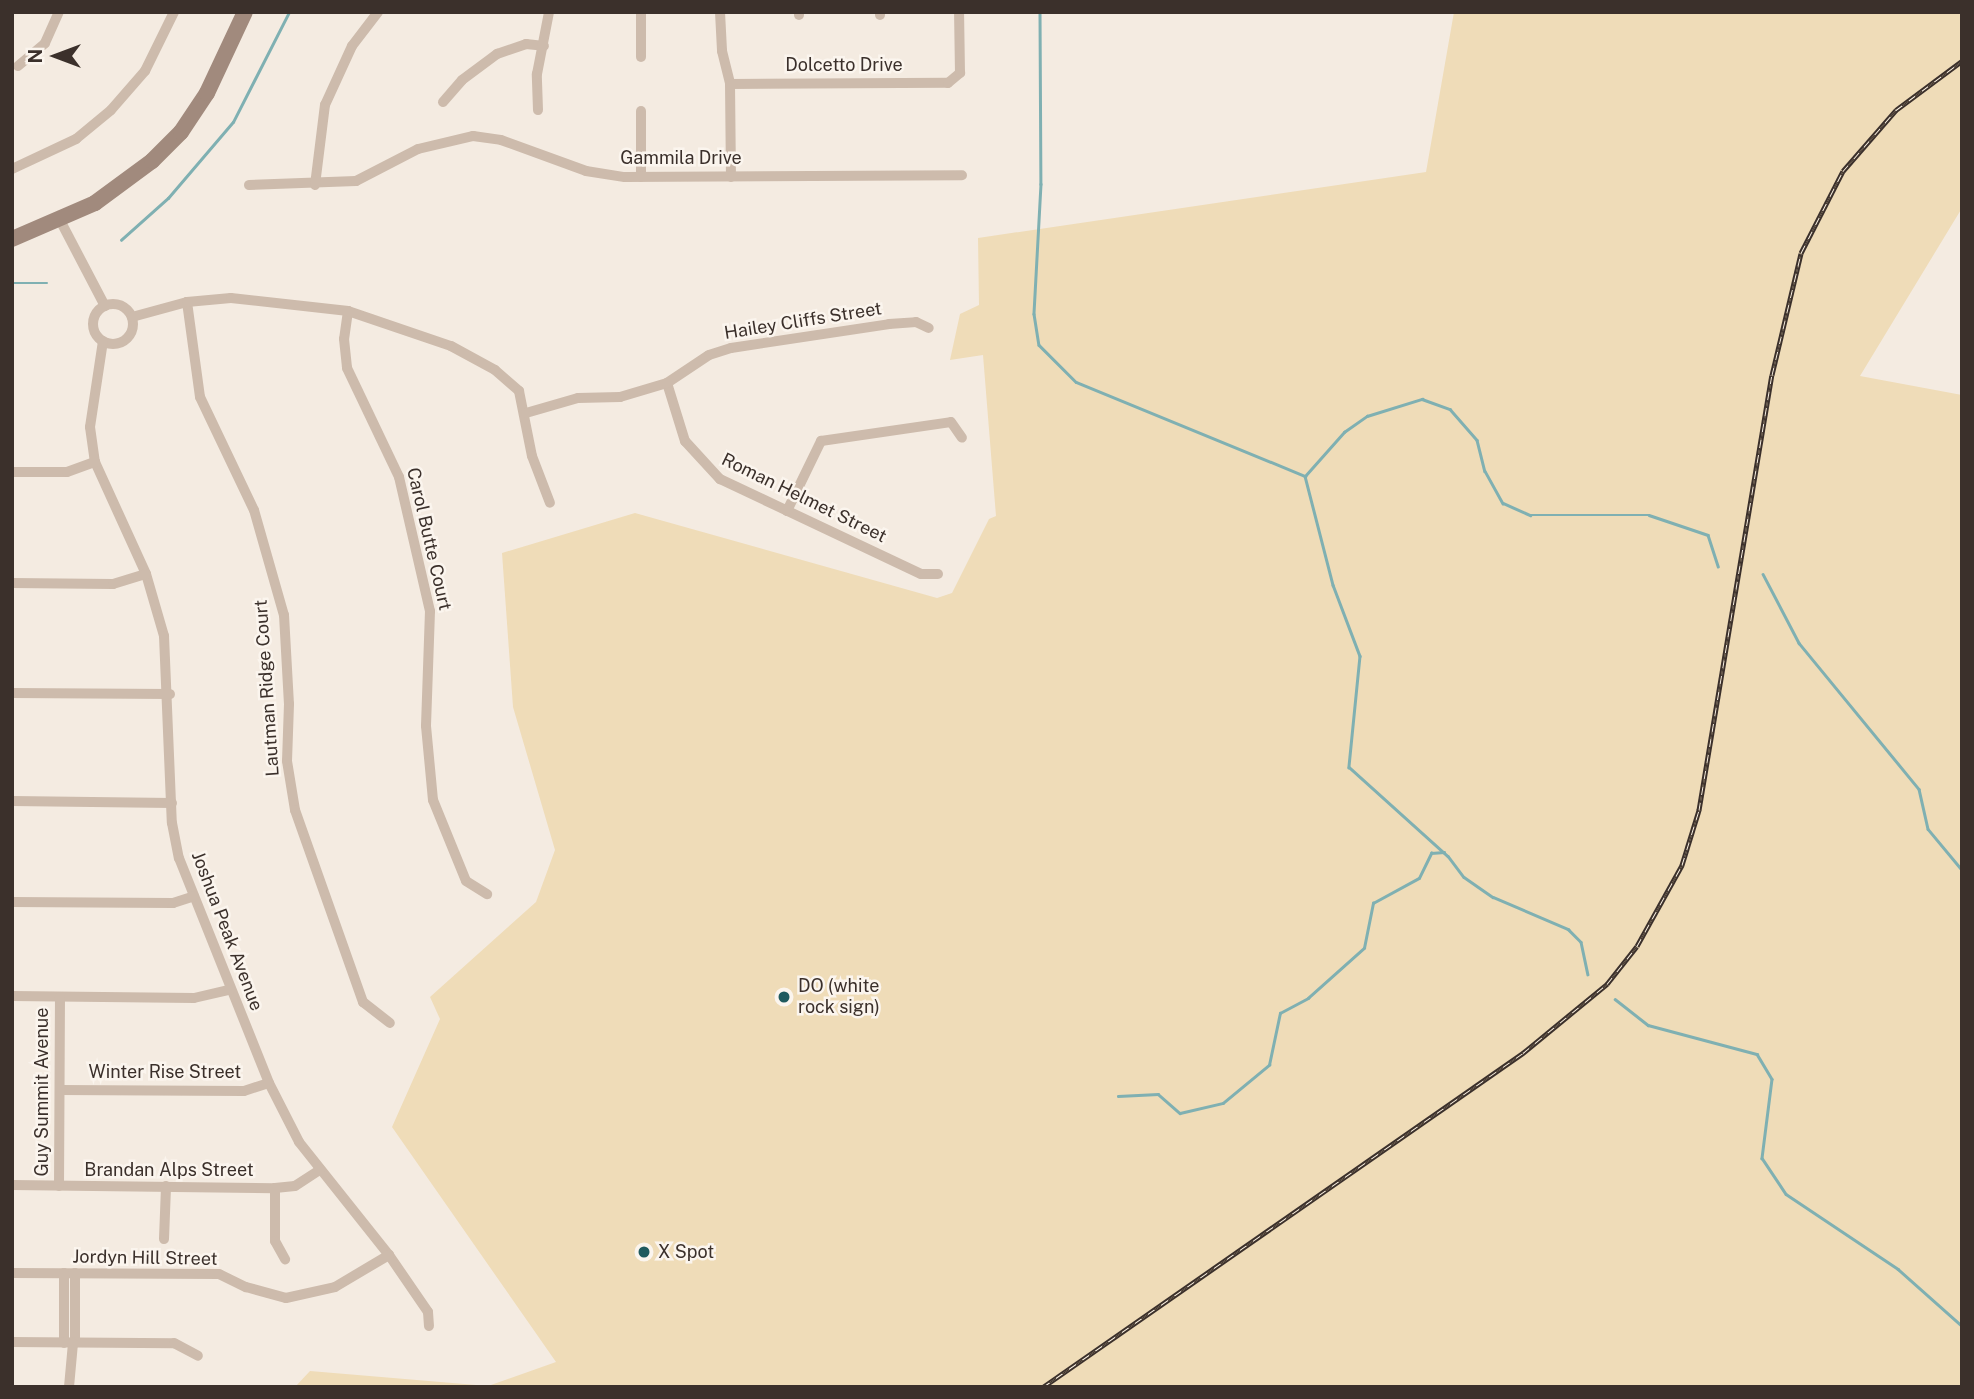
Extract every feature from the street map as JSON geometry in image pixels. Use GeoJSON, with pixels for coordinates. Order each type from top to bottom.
{"type":"FeatureCollection","features":[{"type":"Feature","properties":{"kind":"street"},"geometry":{"type":"LineString","coordinates":[[18,66],[45,43],[59,12]]}},
{"type":"Feature","properties":{"kind":"street"},"geometry":{"type":"LineString","coordinates":[[12,169],[76,139],[111,110],[145,71],[174,12]]}},
{"type":"Feature","properties":{"kind":"street"},"geometry":{"type":"LineString","coordinates":[[12,239],[61,222],[135,177],[181,132],[211,85],[245,12]]}},
{"type":"Feature","properties":{"kind":"street"},"geometry":{"type":"LineString","coordinates":[[315,185],[325,105],[352,47],[378,12]]}},
{"type":"Feature","properties":{"kind":"street"},"geometry":{"type":"LineString","coordinates":[[538,110],[537,74],[550,12]]}},
{"type":"Feature","properties":{"kind":"street"},"geometry":{"type":"LineString","coordinates":[[641,12],[641,57]]}},
{"type":"Feature","properties":{"kind":"street"},"geometry":{"type":"LineString","coordinates":[[720,12],[722,51],[730,84],[731,177]]}},
{"type":"Feature","properties":{"kind":"street","name":"Dolcetto Drive"},"geometry":{"type":"LineString","coordinates":[[730,84],[948,83],[957,77],[961,67],[959,12]]}},
{"type":"Feature","properties":{"kind":"street"},"geometry":{"type":"LineString","coordinates":[[443,102],[462,80],[497,54],[526,44],[544,46]]}},
{"type":"Feature","properties":{"kind":"street"},"geometry":{"type":"LineString","coordinates":[[641,111],[641,177]]}},
{"type":"Feature","properties":{"kind":"street","name":"Gammila Drive"},"geometry":{"type":"LineString","coordinates":[[249,185],[315,185],[371,177],[418,149],[473,136],[501,140],[586,171],[641,177],[962,175]]}},
{"type":"Feature","properties":{"kind":"street"},"geometry":{"type":"LineString","coordinates":[[61,222],[105,306]]}},
{"type":"Feature","properties":{"kind":"street"},"geometry":{"type":"LineString","coordinates":[[132,317],[187,302],[231,298],[348,311],[451,346],[495,370],[519,391],[526,413],[532,456],[551,503]]}},
{"type":"Feature","properties":{"kind":"street","name":"Lautman Ridge Court"},"geometry":{"type":"LineString","coordinates":[[187,302],[200,397],[254,510],[282,604],[289,704],[287,761],[295,810],[363,1002],[390,1023]]}},
{"type":"Feature","properties":{"kind":"street"},"geometry":{"type":"LineString","coordinates":[[105,306],[121,306],[132,317],[132,330],[124,341],[103,341],[93,322],[105,306]]}},
{"type":"Feature","properties":{"kind":"street","name":"Carol Butte Court"},"geometry":{"type":"LineString","coordinates":[[348,311],[344,340],[347,368],[399,477],[430,611],[426,726],[433,800],[466,881],[487,894]]}},
{"type":"Feature","properties":{"kind":"street","name":"Hailey Cliffs Street"},"geometry":{"type":"LineString","coordinates":[[526,413],[578,398],[620,397],[667,383],[709,355],[732,348],[889,324],[916,322],[929,328]]}},
{"type":"Feature","properties":{"kind":"street","name":"Joshua Peak Avenue"},"geometry":{"type":"LineString","coordinates":[[103,341],[90,427],[95,462],[146,574],[164,636],[170,694],[172,803],[179,858],[269,1083],[299,1142],[389,1255],[428,1312],[429,1326]]}},
{"type":"Feature","properties":{"kind":"street","name":"Roman Helmet Street"},"geometry":{"type":"LineString","coordinates":[[667,383],[680,432],[705,468],[787,511],[921,574],[938,574]]}},
{"type":"Feature","properties":{"kind":"street"},"geometry":{"type":"LineString","coordinates":[[787,511],[821,441],[951,422],[962,439]]}},
{"type":"Feature","properties":{"kind":"street"},"geometry":{"type":"LineString","coordinates":[[12,472],[66,472],[95,462]]}},
{"type":"Feature","properties":{"kind":"street"},"geometry":{"type":"LineString","coordinates":[[12,583],[113,584],[146,574]]}},
{"type":"Feature","properties":{"kind":"street"},"geometry":{"type":"LineString","coordinates":[[12,693],[170,694]]}},
{"type":"Feature","properties":{"kind":"street"},"geometry":{"type":"LineString","coordinates":[[12,801],[172,803]]}},
{"type":"Feature","properties":{"kind":"street"},"geometry":{"type":"LineString","coordinates":[[12,902],[173,903],[194,896]]}},
{"type":"Feature","properties":{"kind":"street"},"geometry":{"type":"LineString","coordinates":[[12,996],[194,998],[230,990]]}},
{"type":"Feature","properties":{"kind":"street","name":"Guy Summit Avenue"},"geometry":{"type":"LineString","coordinates":[[59,1186],[60,997]]}},
{"type":"Feature","properties":{"kind":"street","name":"Winter Rise Street"},"geometry":{"type":"LineString","coordinates":[[60,1090],[244,1091],[269,1083]]}},
{"type":"Feature","properties":{"kind":"street","name":"Brandan Alps Street"},"geometry":{"type":"LineString","coordinates":[[12,1185],[275,1188],[295,1186],[320,1170]]}},
{"type":"Feature","properties":{"kind":"street"},"geometry":{"type":"LineString","coordinates":[[164,1239],[166,1186]]}},
{"type":"Feature","properties":{"kind":"street"},"geometry":{"type":"LineString","coordinates":[[275,1188],[275,1241],[285,1259]]}},
{"type":"Feature","properties":{"kind":"street","name":"Jordyn Hill Street"},"geometry":{"type":"LineString","coordinates":[[12,1273],[219,1274],[286,1298],[335,1287],[389,1255]]}},
{"type":"Feature","properties":{"kind":"street"},"geometry":{"type":"LineString","coordinates":[[69,1273],[69,1387]]}},
{"type":"Feature","properties":{"kind":"street"},"geometry":{"type":"LineString","coordinates":[[12,1342],[174,1343],[198,1356]]}},
{"type":"Feature","properties":{"kind":"sand"},"geometry":{"type":"Polygon","coordinates":[[[1454,12],[1962,12],[1962,208],[1860,376],[1962,395],[1962,1387],[295,1387],[310,1371],[488,1386],[556,1362],[392,1127],[440,1019],[430,997],[536,902],[555,850],[513,707],[502,553],[635,513],[937,598],[952,593],[989,519],[996,516],[983,355],[950,360],[960,314],[979,305],[978,238],[1426,172],[1454,12]]]}},
{"type":"Feature","properties":{"kind":"waterway"},"geometry":{"type":"LineString","coordinates":[[121,240],[168,198],[233,122],[289,12]]}},
{"type":"Feature","properties":{"kind":"waterway"},"geometry":{"type":"LineString","coordinates":[[1040,12],[1041,184],[1034,314],[1039,345],[1076,382],[1305,476],[1333,585],[1360,656],[1349,767],[1448,856],[1464,877],[1493,897],[1568,929],[1581,942],[1588,974]]}},
{"type":"Feature","properties":{"kind":"waterway"},"geometry":{"type":"LineString","coordinates":[[12,283],[47,283]]}},
{"type":"Feature","properties":{"kind":"waterway"},"geometry":{"type":"LineString","coordinates":[[1305,476],[1344,432],[1367,416],[1422,399],[1450,409],[1477,440],[1485,471],[1503,503],[1530,515],[1649,515],[1708,535],[1718,566]]}},
{"type":"Feature","properties":{"kind":"waterway"},"geometry":{"type":"LineString","coordinates":[[1763,574],[1799,643],[1919,789],[1928,829],[1962,870]]}},
{"type":"Feature","properties":{"kind":"waterway"},"geometry":{"type":"LineString","coordinates":[[1118,1096],[1158,1094],[1180,1113],[1223,1103],[1269,1065],[1280,1013],[1308,998],[1364,948],[1373,903],[1419,878],[1431,853],[1444,852]]}},
{"type":"Feature","properties":{"kind":"waterway"},"geometry":{"type":"LineString","coordinates":[[1615,999],[1648,1025],[1757,1054],[1772,1079],[1762,1158],[1786,1194],[1898,1269],[1962,1326]]}},
{"type":"Feature","properties":{"kind":"railway"},"geometry":{"type":"LineString","coordinates":[[1043,1387],[1523,1053],[1607,984],[1637,946],[1682,865],[1699,810],[1772,375],[1801,253],[1843,171],[1896,110],[1962,61]]}},
{"type":"Feature","properties":{"kind":"place","name":"DO (white rock sign)"},"geometry":{"type":"Point","coordinates":[784,997]}},
{"type":"Feature","properties":{"kind":"place","name":"X Spot"},"geometry":{"type":"Point","coordinates":[644,1252]}}]}
